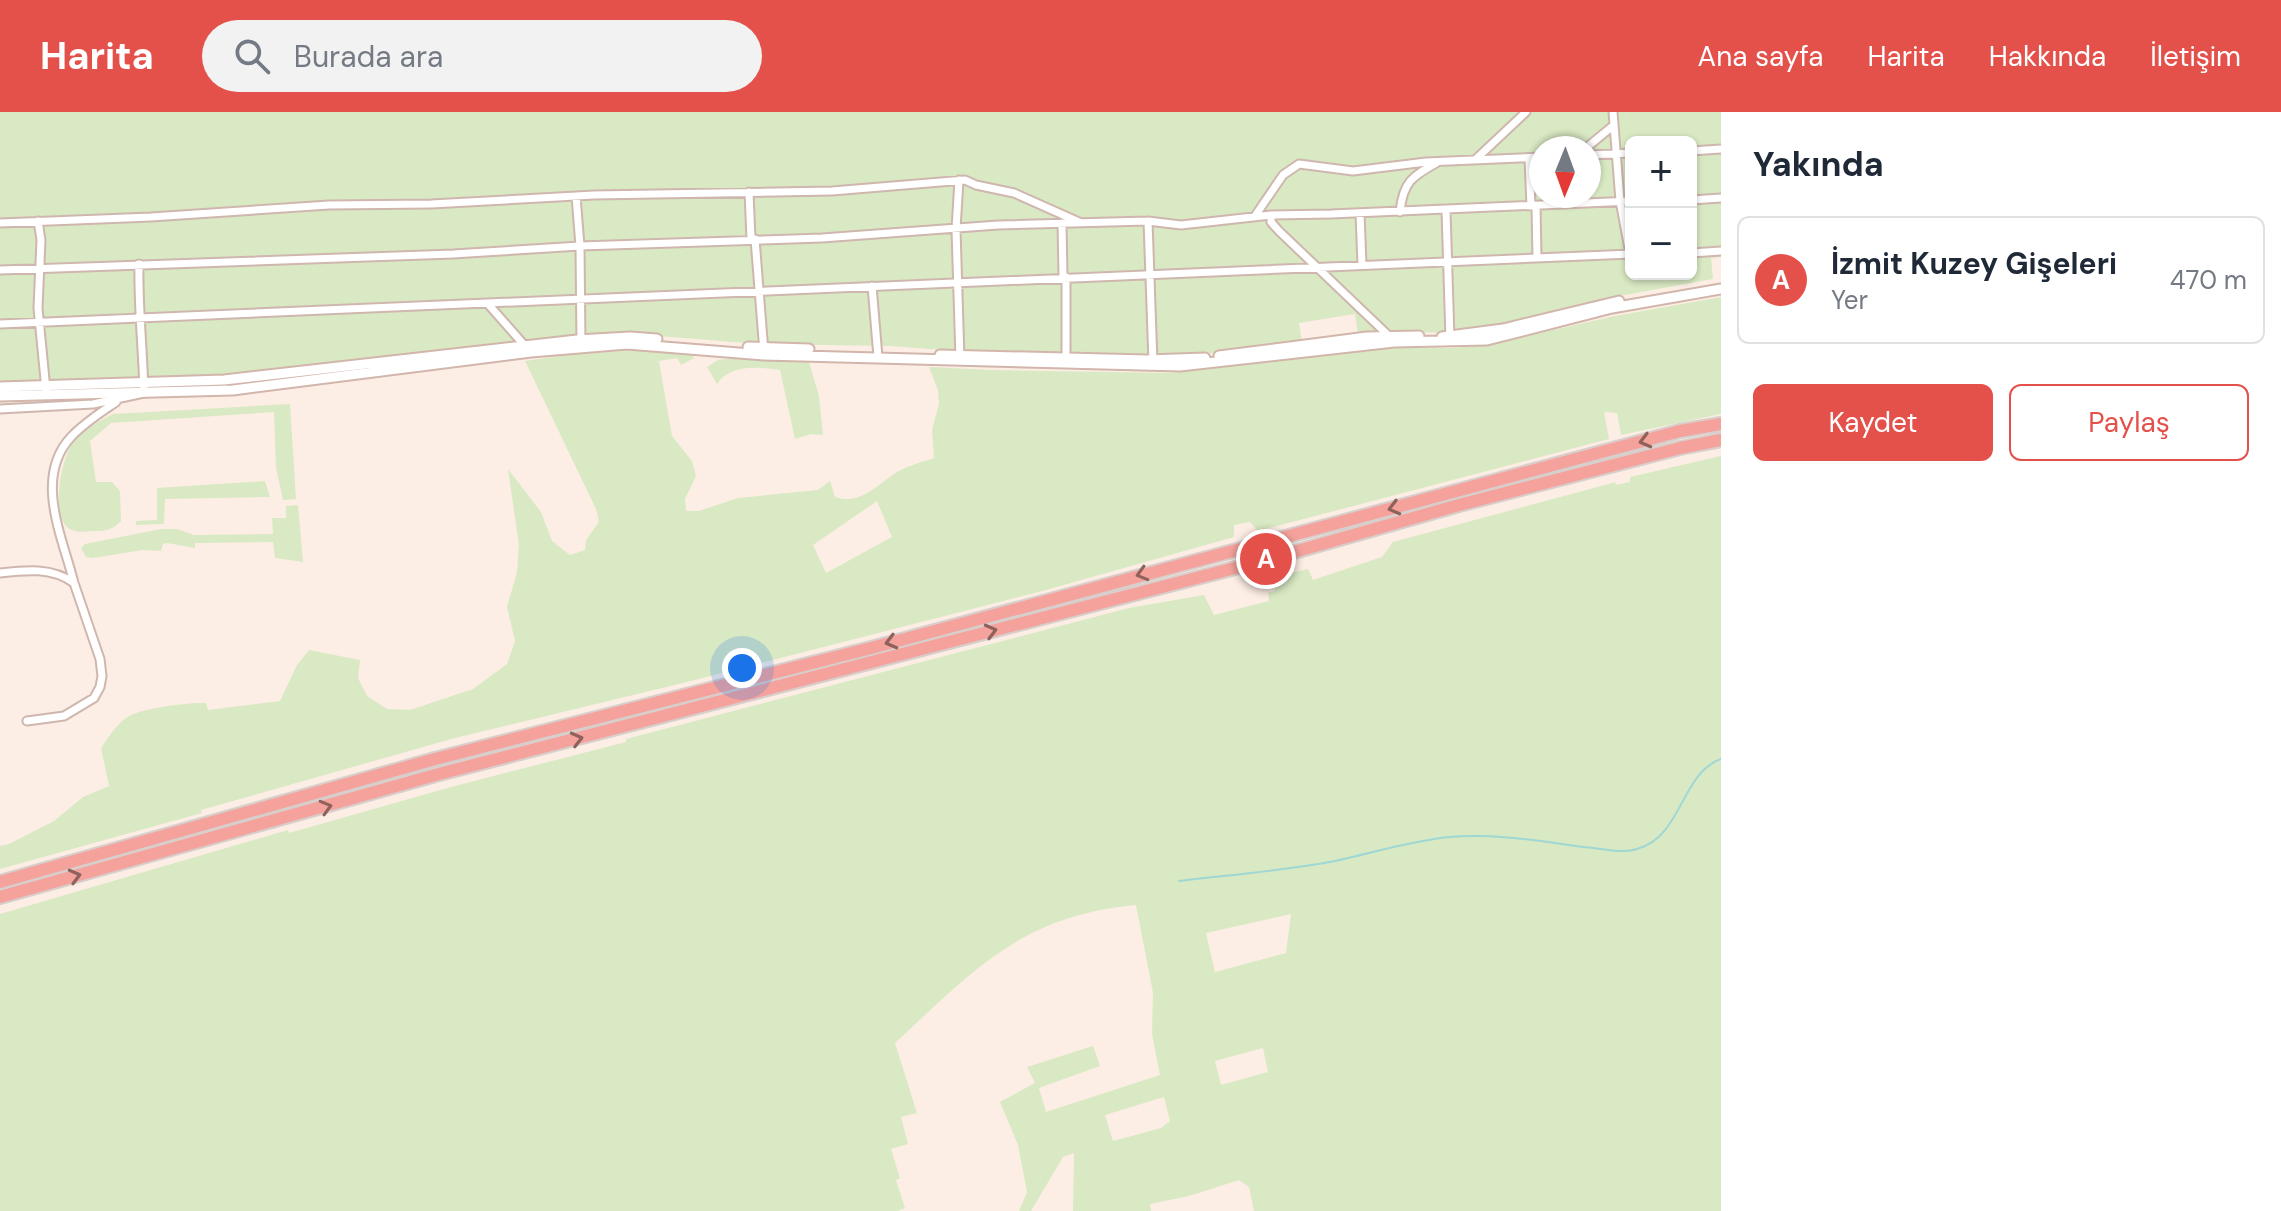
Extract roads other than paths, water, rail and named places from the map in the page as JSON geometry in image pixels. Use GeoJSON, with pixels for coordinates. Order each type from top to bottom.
{"type":"FeatureCollection","features":[{"type":"Feature","properties":{"kind":"highway"},"geometry":{"type":"LineString","coordinates":[[0,882],[435,759],[875,647],[1665,435],[1721,424]]}},
{"type":"Feature","properties":{"kind":"highway"},"geometry":{"type":"LineString","coordinates":[[0,897],[439,774],[1266,560],[1459,505],[1721,440]]}},
{"type":"Feature","properties":{"kind":"main road"},"geometry":{"type":"LineString","coordinates":[[1450,340],[1599,304],[1721,283]]}},
{"type":"Feature","properties":{"kind":"main road"},"geometry":{"type":"LineString","coordinates":[[0,396],[46,391],[144,388],[233,390],[581,343],[960,359],[1205,364],[1391,338],[1487,340],[1612,308],[1721,289]]}},
{"type":"Feature","properties":{"kind":"main road"},"geometry":{"type":"LineString","coordinates":[[0,387],[46,391]]}},
{"type":"Feature","properties":{"kind":"street"},"geometry":{"type":"LineString","coordinates":[[1476,159],[1526,112]]}},
{"type":"Feature","properties":{"kind":"street"},"geometry":{"type":"LineString","coordinates":[[1613,112],[1625,228]]}},
{"type":"Feature","properties":{"kind":"street"},"geometry":{"type":"LineString","coordinates":[[1601,136],[1614,125]]}},
{"type":"Feature","properties":{"kind":"street"},"geometry":{"type":"LineString","coordinates":[[1697,151],[1721,149]]}},
{"type":"Feature","properties":{"kind":"street"},"geometry":{"type":"LineString","coordinates":[[1601,154],[1625,153]]}},
{"type":"Feature","properties":{"kind":"street"},"geometry":{"type":"LineString","coordinates":[[1255,216],[1283,175],[1299,164],[1353,171],[1440,161],[1529,158]]}},
{"type":"Feature","properties":{"kind":"street"},"geometry":{"type":"LineString","coordinates":[[1400,212],[1408,181],[1440,161]]}},
{"type":"Feature","properties":{"kind":"street"},"geometry":{"type":"LineString","coordinates":[[959,180],[956,229],[960,359]]}},
{"type":"Feature","properties":{"kind":"street"},"geometry":{"type":"LineString","coordinates":[[0,223],[329,205],[832,191],[965,180],[1014,193],[1081,223]]}},
{"type":"Feature","properties":{"kind":"street"},"geometry":{"type":"LineString","coordinates":[[749,192],[764,351]]}},
{"type":"Feature","properties":{"kind":"street"},"geometry":{"type":"LineString","coordinates":[[576,196],[581,343]]}},
{"type":"Feature","properties":{"kind":"street"},"geometry":{"type":"LineString","coordinates":[[1697,200],[1721,198]]}},
{"type":"Feature","properties":{"kind":"street"},"geometry":{"type":"LineString","coordinates":[[1601,202],[1625,201]]}},
{"type":"Feature","properties":{"kind":"street"},"geometry":{"type":"LineString","coordinates":[[0,270],[822,238],[1062,223],[1148,221],[1181,225],[1271,215],[1529,206]]}},
{"type":"Feature","properties":{"kind":"street"},"geometry":{"type":"LineString","coordinates":[[1533,208],[1537,258]]}},
{"type":"Feature","properties":{"kind":"street"},"geometry":{"type":"LineString","coordinates":[[1446,210],[1450,340]]}},
{"type":"Feature","properties":{"kind":"street"},"geometry":{"type":"LineString","coordinates":[[1360,213],[1362,265]]}},
{"type":"Feature","properties":{"kind":"street"},"geometry":{"type":"LineString","coordinates":[[1271,215],[1271,222],[1279,231],[1391,338]]}},
{"type":"Feature","properties":{"kind":"street"},"geometry":{"type":"LineString","coordinates":[[38,221],[39,323],[46,391]]}},
{"type":"Feature","properties":{"kind":"street"},"geometry":{"type":"LineString","coordinates":[[1148,221],[1153,363]]}},
{"type":"Feature","properties":{"kind":"street"},"geometry":{"type":"LineString","coordinates":[[1062,223],[1066,361]]}},
{"type":"Feature","properties":{"kind":"street"},"geometry":{"type":"LineString","coordinates":[[1697,253],[1721,251]]}},
{"type":"Feature","properties":{"kind":"street"},"geometry":{"type":"LineString","coordinates":[[0,324],[1625,254]]}},
{"type":"Feature","properties":{"kind":"street"},"geometry":{"type":"LineString","coordinates":[[27,721],[64,716],[94,698],[100,687],[100,659],[53,507],[57,463],[69,439],[90,420],[120,399],[144,388],[142,318],[138,299],[139,264]]}},
{"type":"Feature","properties":{"kind":"street"},"geometry":{"type":"LineString","coordinates":[[872,286],[878,354]]}},
{"type":"Feature","properties":{"kind":"street"},"geometry":{"type":"LineString","coordinates":[[488,304],[528,349]]}},
{"type":"Feature","properties":{"kind":"street"},"geometry":{"type":"LineString","coordinates":[[0,409],[70,406],[120,399]]}},
{"type":"Feature","properties":{"kind":"street"},"geometry":{"type":"LineString","coordinates":[[0,573],[49,571],[65,576],[74,583]]}},
{"type":"Feature","properties":{"kind":"waterway"},"geometry":{"type":"LineString","coordinates":[[1179,881],[1311,865],[1449,837],[1500,837],[1610,850],[1637,849],[1664,832],[1697,778],[1721,759]]}},
{"type":"Feature","properties":{"kind":"place","name":"İzmit Kuzey Gişeleri"},"geometry":{"type":"Point","coordinates":[1266,559]}}]}
